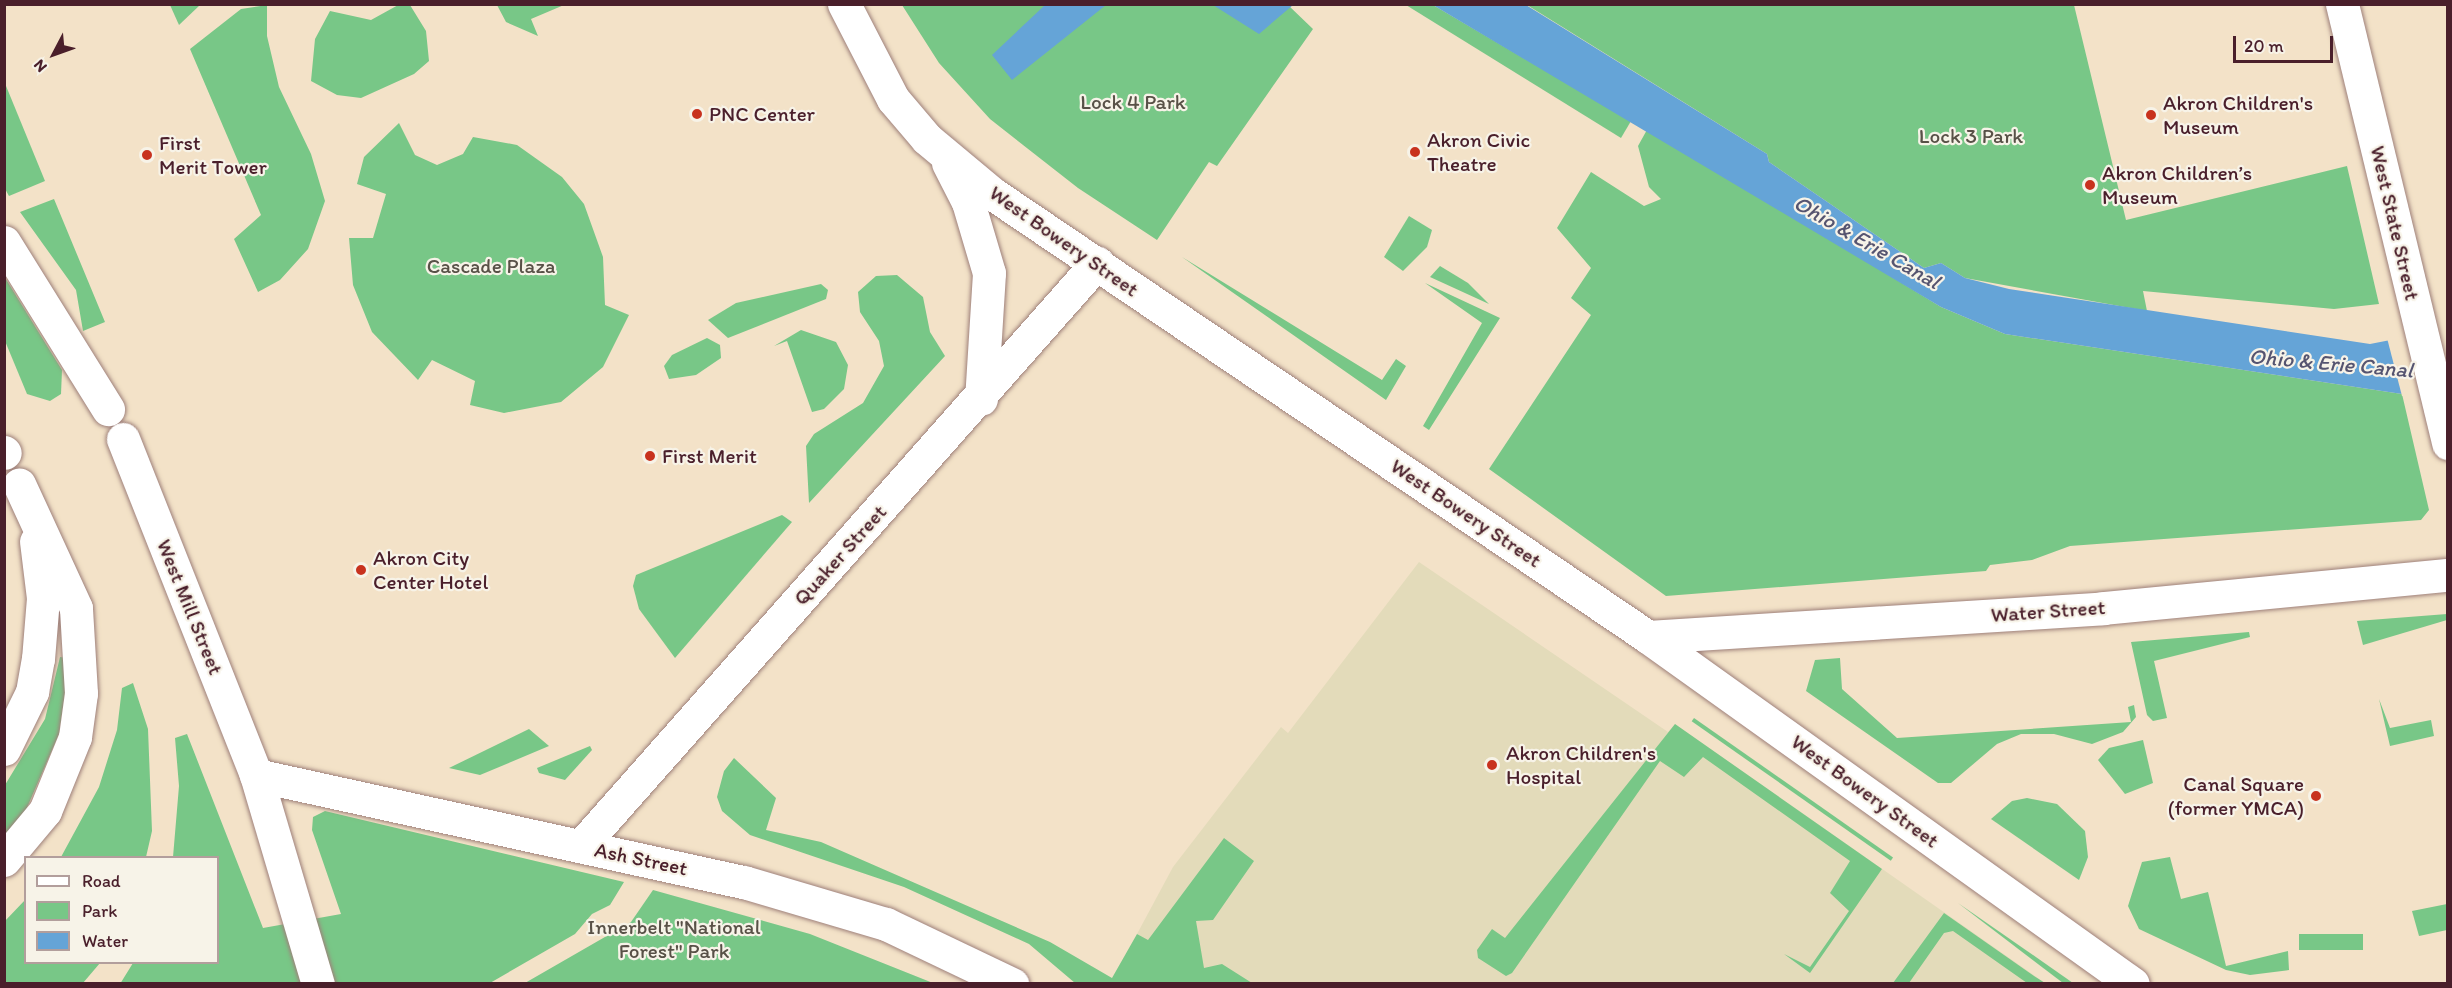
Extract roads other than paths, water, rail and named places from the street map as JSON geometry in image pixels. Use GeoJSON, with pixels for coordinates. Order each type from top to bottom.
{"type":"FeatureCollection","features":[{"type":"Feature","properties":{"kind":"street","name":"West Bowery Street"},"geometry":{"type":"LineString","coordinates":[[844,4],[893,99],[941,151],[993,194],[1648,637],[2133,984]]}},
{"type":"Feature","properties":{"kind":"street","name":"West State Street"},"geometry":{"type":"LineString","coordinates":[[2342,4],[2448,443]]}},
{"type":"Feature","properties":{"kind":"street"},"geometry":{"type":"LineString","coordinates":[[941,151],[968,202],[989,273],[981,399]]}},
{"type":"Feature","properties":{"kind":"street"},"geometry":{"type":"LineString","coordinates":[[4,242],[108,409]]}},
{"type":"Feature","properties":{"kind":"street","name":"Quaker Street"},"geometry":{"type":"LineString","coordinates":[[581,846],[981,399],[1097,263]]}},
{"type":"Feature","properties":{"kind":"street","name":"West Mill Street"},"geometry":{"type":"LineString","coordinates":[[123,440],[256,775],[311,950],[318,984]]}},
{"type":"Feature","properties":{"kind":"street"},"geometry":{"type":"LineString","coordinates":[[4,860],[45,811],[75,737],[81,693],[76,608],[34,521],[19,484]]}},
{"type":"Feature","properties":{"kind":"street"},"geometry":{"type":"LineString","coordinates":[[4,749],[32,692],[38,659],[43,598],[34,521]]}},
{"type":"Feature","properties":{"kind":"street","name":"Water Street"},"geometry":{"type":"LineString","coordinates":[[1648,637],[2103,608],[2448,575]]}},
{"type":"Feature","properties":{"kind":"street","name":"Ash Street"},"geometry":{"type":"LineString","coordinates":[[256,775],[744,882],[886,924],[1012,984]]}},
{"type":"Feature","properties":{"kind":"water"},"geometry":{"type":"Polygon","coordinates":[[[1045,5],[1106,5],[1012,80],[992,55],[1045,5]]]}},
{"type":"Feature","properties":{"kind":"water"},"geometry":{"type":"Polygon","coordinates":[[[1213,5],[1293,5],[1259,34],[1213,5]]]}},
{"type":"Feature","properties":{"kind":"water","name":"Ohio & Erie Canal"},"geometry":{"type":"Polygon","coordinates":[[[1433,5],[1526,5],[1767,154],[1769,162],[1924,268],[1941,263],[1965,278],[2009,289],[2370,344],[2447,329],[2447,393],[2402,394],[2005,334],[1941,307],[1433,5]]]}},
{"type":"Feature","properties":{"kind":"place","name":"PNC Center"},"geometry":{"type":"Point","coordinates":[697,114]}},
{"type":"Feature","properties":{"kind":"place","name":"Akron Children's Museum"},"geometry":{"type":"Point","coordinates":[2151,115]}},
{"type":"Feature","properties":{"kind":"place","name":"Akron Civic Theatre"},"geometry":{"type":"Point","coordinates":[1415,152]}},
{"type":"Feature","properties":{"kind":"place","name":"First Merit Tower"},"geometry":{"type":"Point","coordinates":[147,155]}},
{"type":"Feature","properties":{"kind":"place","name":"Akron Children’s Museum"},"geometry":{"type":"Point","coordinates":[2090,185]}},
{"type":"Feature","properties":{"kind":"place","name":"First Merit"},"geometry":{"type":"Point","coordinates":[650,456]}},
{"type":"Feature","properties":{"kind":"place","name":"Akron City Center Hotel"},"geometry":{"type":"Point","coordinates":[361,570]}},
{"type":"Feature","properties":{"kind":"place","name":"Akron Children's Hospital"},"geometry":{"type":"Point","coordinates":[1492,765]}},
{"type":"Feature","properties":{"kind":"place","name":"Canal Square (former YMCA)"},"geometry":{"type":"Point","coordinates":[2316,796]}},
{"type":"Feature","properties":{"kind":"park label","name":"Lock 4 Park"},"geometry":{"type":"Point","coordinates":[1133,102]}},
{"type":"Feature","properties":{"kind":"park label","name":"Lock 3 Park"},"geometry":{"type":"Point","coordinates":[1971,136]}},
{"type":"Feature","properties":{"kind":"park label","name":"Cascade Plaza"},"geometry":{"type":"Point","coordinates":[491,266]}},
{"type":"Feature","properties":{"kind":"park label","name":"Innerbelt \"National Forest\" Park"},"geometry":{"type":"Point","coordinates":[674,939]}}]}
